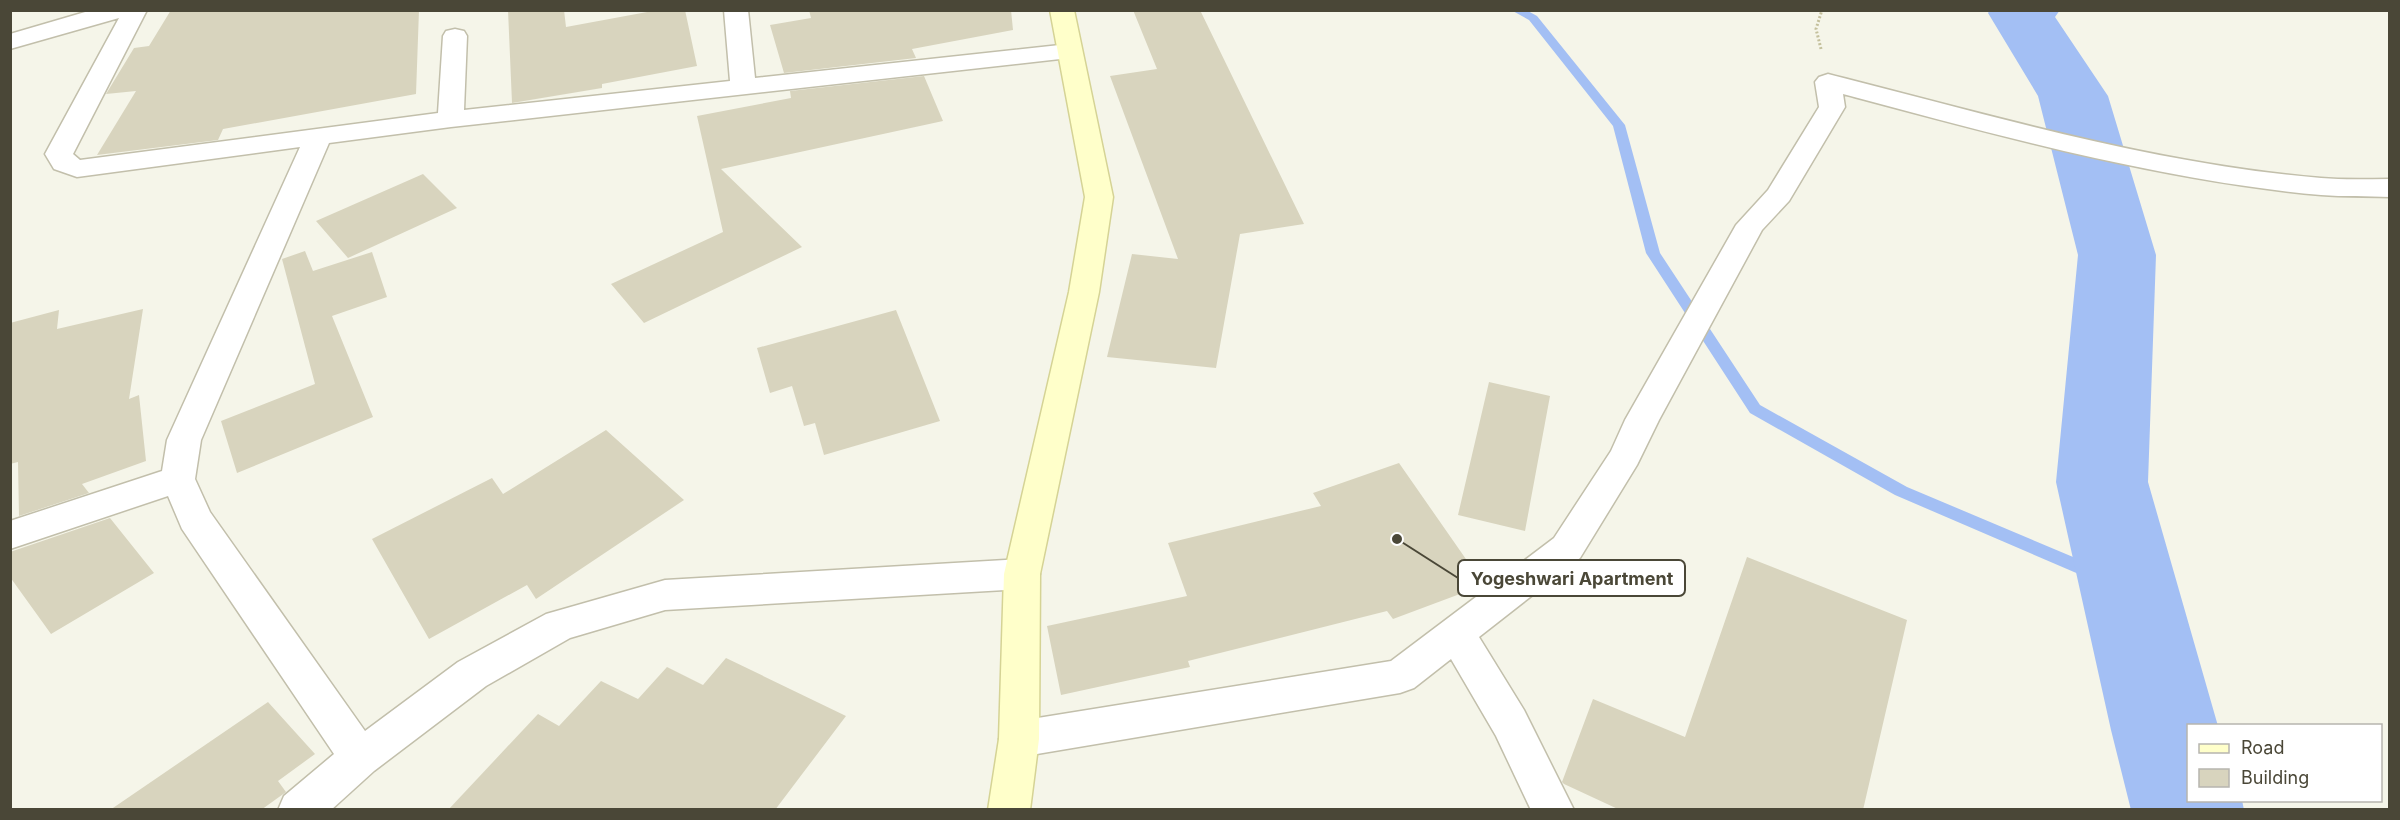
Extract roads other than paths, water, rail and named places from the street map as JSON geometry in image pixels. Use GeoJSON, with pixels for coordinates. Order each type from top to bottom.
{"type":"FeatureCollection","features":[{"type":"Feature","properties":{"kind":"street"},"geometry":{"type":"LineString","coordinates":[[10,42],[119,10]]}},
{"type":"Feature","properties":{"kind":"street"},"geometry":{"type":"LineString","coordinates":[[135,10],[59,154],[64,163],[76,169],[451,119],[1070,51]]}},
{"type":"Feature","properties":{"kind":"street"},"geometry":{"type":"LineString","coordinates":[[736,10],[743,87]]}},
{"type":"Feature","properties":{"kind":"street"},"geometry":{"type":"LineString","coordinates":[[1009,810],[1019,739],[1022,574],[1084,292],[1099,197],[1062,10]]}},
{"type":"Feature","properties":{"kind":"street"},"geometry":{"type":"LineString","coordinates":[[451,119],[455,36]]}},
{"type":"Feature","properties":{"kind":"street"},"geometry":{"type":"LineString","coordinates":[[1019,739],[1400,676],[1567,548],[1625,456],[1642,420],[1750,225],[1779,195],[1832,107],[1828,82],[1967,119],[2171,164],[2310,186],[2390,188]]}},
{"type":"Feature","properties":{"kind":"street"},"geometry":{"type":"LineString","coordinates":[[318,137],[184,440],[178,479],[195,519],[360,758]]}},
{"type":"Feature","properties":{"kind":"street"},"geometry":{"type":"LineString","coordinates":[[10,535],[178,479]]}},
{"type":"Feature","properties":{"kind":"street"},"geometry":{"type":"LineString","coordinates":[[299,810],[360,758],[472,674],[559,625],[665,595],[1022,574]]}},
{"type":"Feature","properties":{"kind":"street"},"geometry":{"type":"LineString","coordinates":[[1456,633],[1510,723],[1553,810]]}},
{"type":"Feature","properties":{"kind":"waterway"},"geometry":{"type":"LineString","coordinates":[[1516,10],[1533,18],[1619,125],[1653,253],[1755,409],[1901,491],[2129,588]]}},
{"type":"Feature","properties":{"kind":"waterway"},"geometry":{"type":"LineString","coordinates":[[2028,10],[2020,13],[2073,96],[2117,255],[2102,482],[2165,730],[2188,810]]}},
{"type":"Feature","properties":{"kind":"place","name":"Yogeshwari Apartment"},"geometry":{"type":"Point","coordinates":[1397,539]}}]}
